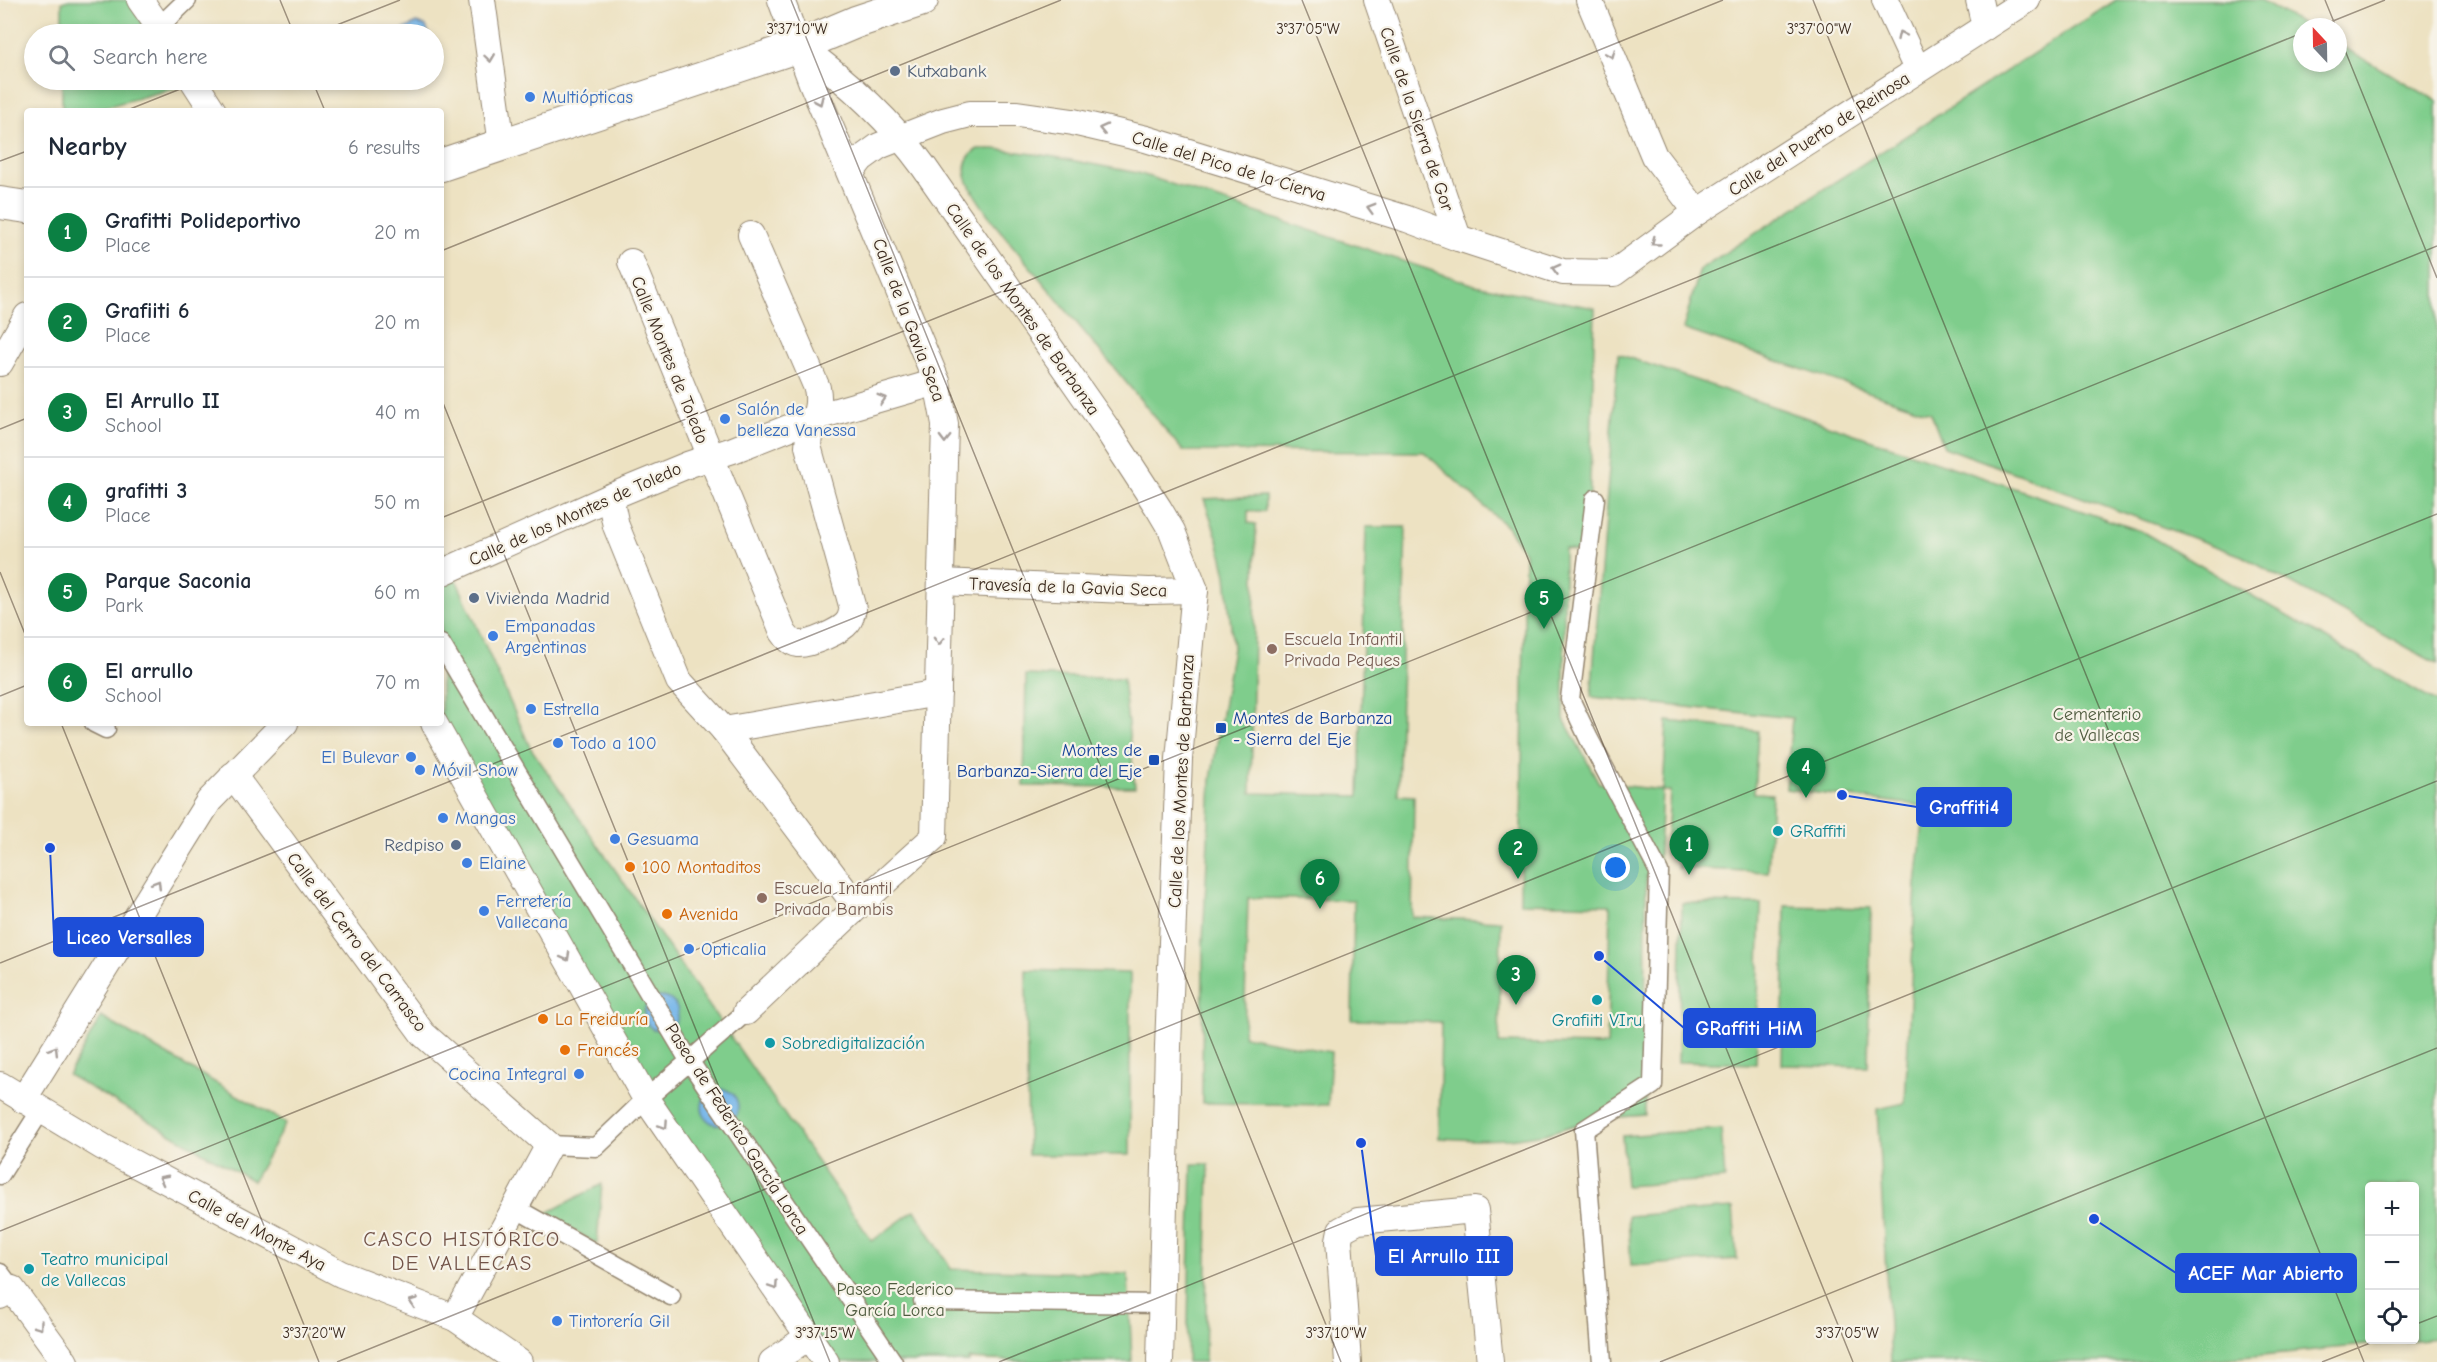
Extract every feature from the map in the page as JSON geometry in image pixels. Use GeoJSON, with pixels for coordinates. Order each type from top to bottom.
{"type":"FeatureCollection","features":[{"type":"Feature","properties":{"kind":"street"},"geometry":{"type":"LineString","coordinates":[[140,0],[156,24]]}},
{"type":"Feature","properties":{"kind":"street"},"geometry":{"type":"LineString","coordinates":[[167,24],[187,0]]}},
{"type":"Feature","properties":{"kind":"street"},"geometry":{"type":"LineString","coordinates":[[482,0],[502,145]]}},
{"type":"Feature","properties":{"kind":"street","name":"Calle de la Gavia Seca"},"geometry":{"type":"LineString","coordinates":[[780,0],[812,83],[937,382],[945,424],[934,837],[857,907]]}},
{"type":"Feature","properties":{"kind":"street"},"geometry":{"type":"LineString","coordinates":[[444,164],[799,46],[856,22],[922,0]]}},
{"type":"Feature","properties":{"kind":"street","name":"Calle de la Sierra de Gor"},"geometry":{"type":"LineString","coordinates":[[1377,0],[1458,238]]}},
{"type":"Feature","properties":{"kind":"street"},"geometry":{"type":"LineString","coordinates":[[1588,0],[1654,156],[1697,212]]}},
{"type":"Feature","properties":{"kind":"street"},"geometry":{"type":"LineString","coordinates":[[1885,0],[1917,69]]}},
{"type":"Feature","properties":{"kind":"street"},"geometry":{"type":"LineString","coordinates":[[1979,0],[1985,27]]}},
{"type":"Feature","properties":{"kind":"street","name":"Calle del Puerto de Reinosa"},"geometry":{"type":"LineString","coordinates":[[1614,273],[1697,212],[2027,0]]}},
{"type":"Feature","properties":{"kind":"street","name":"Calle de los Montes de Barbanza"},"geometry":{"type":"LineString","coordinates":[[799,46],[834,71],[899,137],[928,173],[1105,426],[1172,531],[1195,590],[1179,759],[1168,1047],[1160,1362]]}},
{"type":"Feature","properties":{"kind":"street"},"geometry":{"type":"LineString","coordinates":[[199,90],[211,108]]}},
{"type":"Feature","properties":{"kind":"street","name":"Calle del Pico de la Cierva"},"geometry":{"type":"LineString","coordinates":[[850,172],[861,159],[879,146],[943,121],[970,114],[1017,114],[1073,122],[1146,139],[1407,219],[1563,272],[1614,273]]}},
{"type":"Feature","properties":{"kind":"street"},"geometry":{"type":"LineString","coordinates":[[0,203],[24,207]]}},
{"type":"Feature","properties":{"kind":"street"},"geometry":{"type":"LineString","coordinates":[[709,457],[783,633],[789,640],[798,644],[841,629],[849,621],[853,609],[808,446],[809,430],[816,417],[819,402],[817,388],[752,235]]}},
{"type":"Feature","properties":{"kind":"street","name":"Calle Montes de Toledo"},"geometry":{"type":"LineString","coordinates":[[631,262],[709,457]]}},
{"type":"Feature","properties":{"kind":"street"},"geometry":{"type":"LineString","coordinates":[[0,363],[24,321]]}},
{"type":"Feature","properties":{"kind":"street","name":"Calle de los Montes de Toledo"},"geometry":{"type":"LineString","coordinates":[[444,572],[610,497],[709,457],[733,450],[816,417],[937,382]]}},
{"type":"Feature","properties":{"kind":"street"},"geometry":{"type":"LineString","coordinates":[[455,1318],[549,1145],[596,1147],[646,1099],[746,1012],[857,907],[724,730],[679,681],[616,526],[610,497]]}},
{"type":"Feature","properties":{"kind":"street"},"geometry":{"type":"LineString","coordinates":[[1595,499],[1570,699],[1659,872],[1653,1085],[1584,1130],[1602,1362]]}},
{"type":"Feature","properties":{"kind":"street","name":"Travesía de la Gavia Seca"},"geometry":{"type":"LineString","coordinates":[[941,582],[1149,591],[1195,590]]}},
{"type":"Feature","properties":{"kind":"street","name":"Paseo de Federico García Lorca"},"geometry":{"type":"LineString","coordinates":[[444,649],[690,1062],[893,1362]]}},
{"type":"Feature","properties":{"kind":"street"},"geometry":{"type":"LineString","coordinates":[[724,730],[938,693]]}},
{"type":"Feature","properties":{"kind":"street"},"geometry":{"type":"LineString","coordinates":[[0,1175],[32,1105],[208,801],[282,726]]}},
{"type":"Feature","properties":{"kind":"street"},"geometry":{"type":"LineString","coordinates":[[436,726],[646,1099],[826,1362]]}},
{"type":"Feature","properties":{"kind":"street","name":"Calle del Cerro del Carrasco"},"geometry":{"type":"LineString","coordinates":[[232,775],[423,1034],[549,1145]]}},
{"type":"Feature","properties":{"kind":"street","name":"Calle del Monte Aya"},"geometry":{"type":"LineString","coordinates":[[0,1085],[103,1147],[341,1274],[455,1318],[505,1358]]}},
{"type":"Feature","properties":{"kind":"street"},"geometry":{"type":"LineString","coordinates":[[515,1208],[671,1296]]}},
{"type":"Feature","properties":{"kind":"street"},"geometry":{"type":"LineString","coordinates":[[1348,1362],[1341,1230],[1358,1221],[1476,1210],[1490,1362]]}},
{"type":"Feature","properties":{"kind":"street"},"geometry":{"type":"LineString","coordinates":[[4,1286],[65,1362]]}},
{"type":"Feature","properties":{"kind":"street"},"geometry":{"type":"LineString","coordinates":[[923,1301],[1162,1304]]}},
{"type":"Feature","properties":{"kind":"street"},"geometry":{"type":"LineString","coordinates":[[772,1362],[808,1336]]}},
{"type":"Feature","properties":{"kind":"green space"},"geometry":{"type":"Polygon","coordinates":[[[128,0],[144,24],[62,24],[62,2],[128,0]]]}},
{"type":"Feature","properties":{"kind":"green space"},"geometry":{"type":"Polygon","coordinates":[[[2116,0],[2261,0],[2293,18],[2293,72],[2347,72],[2347,49],[2437,101],[2437,664],[2242,556],[1944,447],[1931,413],[1683,329],[1700,269],[2116,0]]]}},
{"type":"Feature","properties":{"kind":"green space"},"geometry":{"type":"Polygon","coordinates":[[[62,90],[167,90],[102,108],[62,108],[62,90]]]}},
{"type":"Feature","properties":{"kind":"green space"},"geometry":{"type":"Polygon","coordinates":[[[978,149],[1049,156],[1138,173],[1475,285],[1595,308],[1588,554],[1564,549],[1564,719],[1599,783],[1662,790],[1658,876],[1646,876],[1645,1115],[1595,1119],[1545,1134],[1509,1139],[1439,1138],[1441,1022],[1352,1020],[1354,900],[1248,898],[1244,1036],[1331,1052],[1328,1105],[1202,1103],[1203,941],[1211,779],[1233,648],[1226,575],[1218,540],[1204,499],[1265,496],[1265,511],[1248,511],[1248,523],[1256,524],[1251,793],[1359,796],[1366,527],[1406,527],[1398,795],[1414,796],[1412,917],[1501,921],[1499,1043],[1607,1045],[1610,905],[1520,903],[1525,553],[1507,527],[1424,452],[1183,451],[993,222],[974,194],[966,174],[965,165],[969,156],[978,149]]]}},
{"type":"Feature","properties":{"kind":"green space","name":"Cementerio de Vallecas"},"geometry":{"type":"Polygon","coordinates":[[[1618,354],[2141,531],[2437,703],[2437,1338],[2419,1340],[2419,1182],[2365,1182],[2365,1344],[2376,1344],[2191,1362],[1891,1362],[1877,1109],[1905,1103],[1916,884],[1925,806],[1786,789],[1792,718],[1591,697],[1618,354]]]}},
{"type":"Feature","properties":{"kind":"green space","name":"Paseo Federico García Lorca"},"geometry":{"type":"Polygon","coordinates":[[[444,552],[530,747],[872,1241],[915,1210],[951,1269],[1128,1274],[1132,1362],[968,1359],[969,1362],[828,1362],[646,1099],[443,726],[444,552]]]}},
{"type":"Feature","properties":{"kind":"green space"},"geometry":{"type":"Polygon","coordinates":[[[1026,675],[1123,679],[1135,787],[1024,786],[1026,675]]]}},
{"type":"Feature","properties":{"kind":"green space"},"geometry":{"type":"Polygon","coordinates":[[[1667,721],[1758,731],[1754,793],[1772,794],[1768,872],[1678,868],[1677,855],[1666,854],[1670,791],[1663,791],[1667,721]]]}},
{"type":"Feature","properties":{"kind":"green space"},"geometry":{"type":"Polygon","coordinates":[[[1682,903],[1761,904],[1756,1064],[1678,1062],[1682,903]]]}},
{"type":"Feature","properties":{"kind":"green space"},"geometry":{"type":"Polygon","coordinates":[[[1785,906],[1871,908],[1868,1067],[1782,1065],[1785,906]]]}},
{"type":"Feature","properties":{"kind":"green space"},"geometry":{"type":"Polygon","coordinates":[[[1026,970],[1130,973],[1130,1155],[1028,1155],[1026,970]]]}},
{"type":"Feature","properties":{"kind":"green space"},"geometry":{"type":"Polygon","coordinates":[[[101,1017],[286,1123],[253,1181],[68,1075],[101,1017]]]}},
{"type":"Feature","properties":{"kind":"green space"},"geometry":{"type":"Polygon","coordinates":[[[1721,1129],[1725,1179],[1626,1186],[1622,1136],[1721,1129]]]}},
{"type":"Feature","properties":{"kind":"green space"},"geometry":{"type":"Polygon","coordinates":[[[1192,1164],[1209,1164],[1205,1362],[1187,1362],[1192,1164]]]}},
{"type":"Feature","properties":{"kind":"green space"},"geometry":{"type":"Polygon","coordinates":[[[602,1184],[597,1244],[545,1214],[602,1184]]]}},
{"type":"Feature","properties":{"kind":"green space"},"geometry":{"type":"Polygon","coordinates":[[[1733,1208],[1737,1259],[1631,1266],[1628,1216],[1733,1208]]]}},
{"type":"Feature","properties":{"kind":"water"},"geometry":{"type":"Polygon","coordinates":[[[661,997],[673,1002],[678,1014],[673,1026],[661,1031],[649,1026],[644,1014],[649,1002],[661,997]]]}},
{"type":"Feature","properties":{"kind":"water"},"geometry":{"type":"Polygon","coordinates":[[[720,1089],[732,1095],[738,1107],[732,1119],[720,1125],[708,1119],[702,1107],[708,1095],[720,1089]]]}},
{"type":"Feature","properties":{"kind":"place","name":"Kutxabank"},"geometry":{"type":"Point","coordinates":[895,71]}},
{"type":"Feature","properties":{"kind":"place","name":"Multiópticas"},"geometry":{"type":"Point","coordinates":[530,97]}},
{"type":"Feature","properties":{"kind":"place","name":"Salón de belleza Vanessa"},"geometry":{"type":"Point","coordinates":[725,419]}},
{"type":"Feature","properties":{"kind":"place","name":"Vivienda Madrid"},"geometry":{"type":"Point","coordinates":[474,598]}},
{"type":"Feature","properties":{"kind":"place","name":"Parque Saconia"},"geometry":{"type":"Point","coordinates":[1544,629]}},
{"type":"Feature","properties":{"kind":"place","name":"Empanadas Argentinas"},"geometry":{"type":"Point","coordinates":[493,636]}},
{"type":"Feature","properties":{"kind":"place","name":"Escuela Infantil Privada Peques"},"geometry":{"type":"Point","coordinates":[1272,649]}},
{"type":"Feature","properties":{"kind":"place","name":"Estrella"},"geometry":{"type":"Point","coordinates":[531,709]}},
{"type":"Feature","properties":{"kind":"place","name":"Montes de Barbanza - Sierra del Eje"},"geometry":{"type":"Point","coordinates":[1221,728]}},
{"type":"Feature","properties":{"kind":"place","name":"Todo a 100"},"geometry":{"type":"Point","coordinates":[558,743]}},
{"type":"Feature","properties":{"kind":"place","name":"El Bulevar"},"geometry":{"type":"Point","coordinates":[411,757]}},
{"type":"Feature","properties":{"kind":"place","name":"Montes de Barbanza-Sierra del Eje"},"geometry":{"type":"Point","coordinates":[1154,760]}},
{"type":"Feature","properties":{"kind":"place","name":"Móvil Show"},"geometry":{"type":"Point","coordinates":[420,770]}},
{"type":"Feature","properties":{"kind":"place","name":"Graffiti4"},"geometry":{"type":"Point","coordinates":[1842,795]}},
{"type":"Feature","properties":{"kind":"place","name":"grafitti 3"},"geometry":{"type":"Point","coordinates":[1806,798]}},
{"type":"Feature","properties":{"kind":"place","name":"Mangas"},"geometry":{"type":"Point","coordinates":[443,818]}},
{"type":"Feature","properties":{"kind":"place","name":"GRaffiti"},"geometry":{"type":"Point","coordinates":[1778,831]}},
{"type":"Feature","properties":{"kind":"place","name":"Gesuama"},"geometry":{"type":"Point","coordinates":[615,839]}},
{"type":"Feature","properties":{"kind":"place","name":"Redpiso"},"geometry":{"type":"Point","coordinates":[456,845]}},
{"type":"Feature","properties":{"kind":"place","name":"Liceo Versalles"},"geometry":{"type":"Point","coordinates":[50,848]}},
{"type":"Feature","properties":{"kind":"place","name":"Elaine"},"geometry":{"type":"Point","coordinates":[467,863]}},
{"type":"Feature","properties":{"kind":"place","name":"100 Montaditos"},"geometry":{"type":"Point","coordinates":[630,867]}},
{"type":"Feature","properties":{"kind":"place","name":"Grafitti Polideportivo"},"geometry":{"type":"Point","coordinates":[1689,875]}},
{"type":"Feature","properties":{"kind":"place","name":"Grafiiti 6"},"geometry":{"type":"Point","coordinates":[1518,879]}},
{"type":"Feature","properties":{"kind":"place","name":"Escuela Infantil Privada Bambis"},"geometry":{"type":"Point","coordinates":[762,898]}},
{"type":"Feature","properties":{"kind":"place","name":"El arrullo"},"geometry":{"type":"Point","coordinates":[1320,909]}},
{"type":"Feature","properties":{"kind":"place","name":"Ferretería Vallecana"},"geometry":{"type":"Point","coordinates":[484,911]}},
{"type":"Feature","properties":{"kind":"place","name":"Avenida"},"geometry":{"type":"Point","coordinates":[667,914]}},
{"type":"Feature","properties":{"kind":"place","name":"Opticalia"},"geometry":{"type":"Point","coordinates":[689,949]}},
{"type":"Feature","properties":{"kind":"place","name":"GRaffiti HiM"},"geometry":{"type":"Point","coordinates":[1599,956]}},
{"type":"Feature","properties":{"kind":"place","name":"Grafiiti VIru"},"geometry":{"type":"Point","coordinates":[1597,1000]}},
{"type":"Feature","properties":{"kind":"place","name":"El Arrullo II"},"geometry":{"type":"Point","coordinates":[1516,1005]}},
{"type":"Feature","properties":{"kind":"place","name":"La Freiduría"},"geometry":{"type":"Point","coordinates":[543,1019]}},
{"type":"Feature","properties":{"kind":"place","name":"Sobredigitalización"},"geometry":{"type":"Point","coordinates":[770,1043]}},
{"type":"Feature","properties":{"kind":"place","name":"Francés"},"geometry":{"type":"Point","coordinates":[565,1050]}},
{"type":"Feature","properties":{"kind":"place","name":"Cocina Integral"},"geometry":{"type":"Point","coordinates":[579,1074]}},
{"type":"Feature","properties":{"kind":"place","name":"El Arrullo III"},"geometry":{"type":"Point","coordinates":[1361,1143]}},
{"type":"Feature","properties":{"kind":"place","name":"ACEF Mar Abierto"},"geometry":{"type":"Point","coordinates":[2094,1219]}},
{"type":"Feature","properties":{"kind":"place","name":"Teatro municipal de Vallecas"},"geometry":{"type":"Point","coordinates":[29,1269]}},
{"type":"Feature","properties":{"kind":"place","name":"Tintorería Gil"},"geometry":{"type":"Point","coordinates":[557,1321]}},
{"type":"Feature","properties":{"kind":"district","name":"CASCO HISTÓRICO DE VALLECAS"},"geometry":{"type":"Point","coordinates":[462,1251]}}]}
